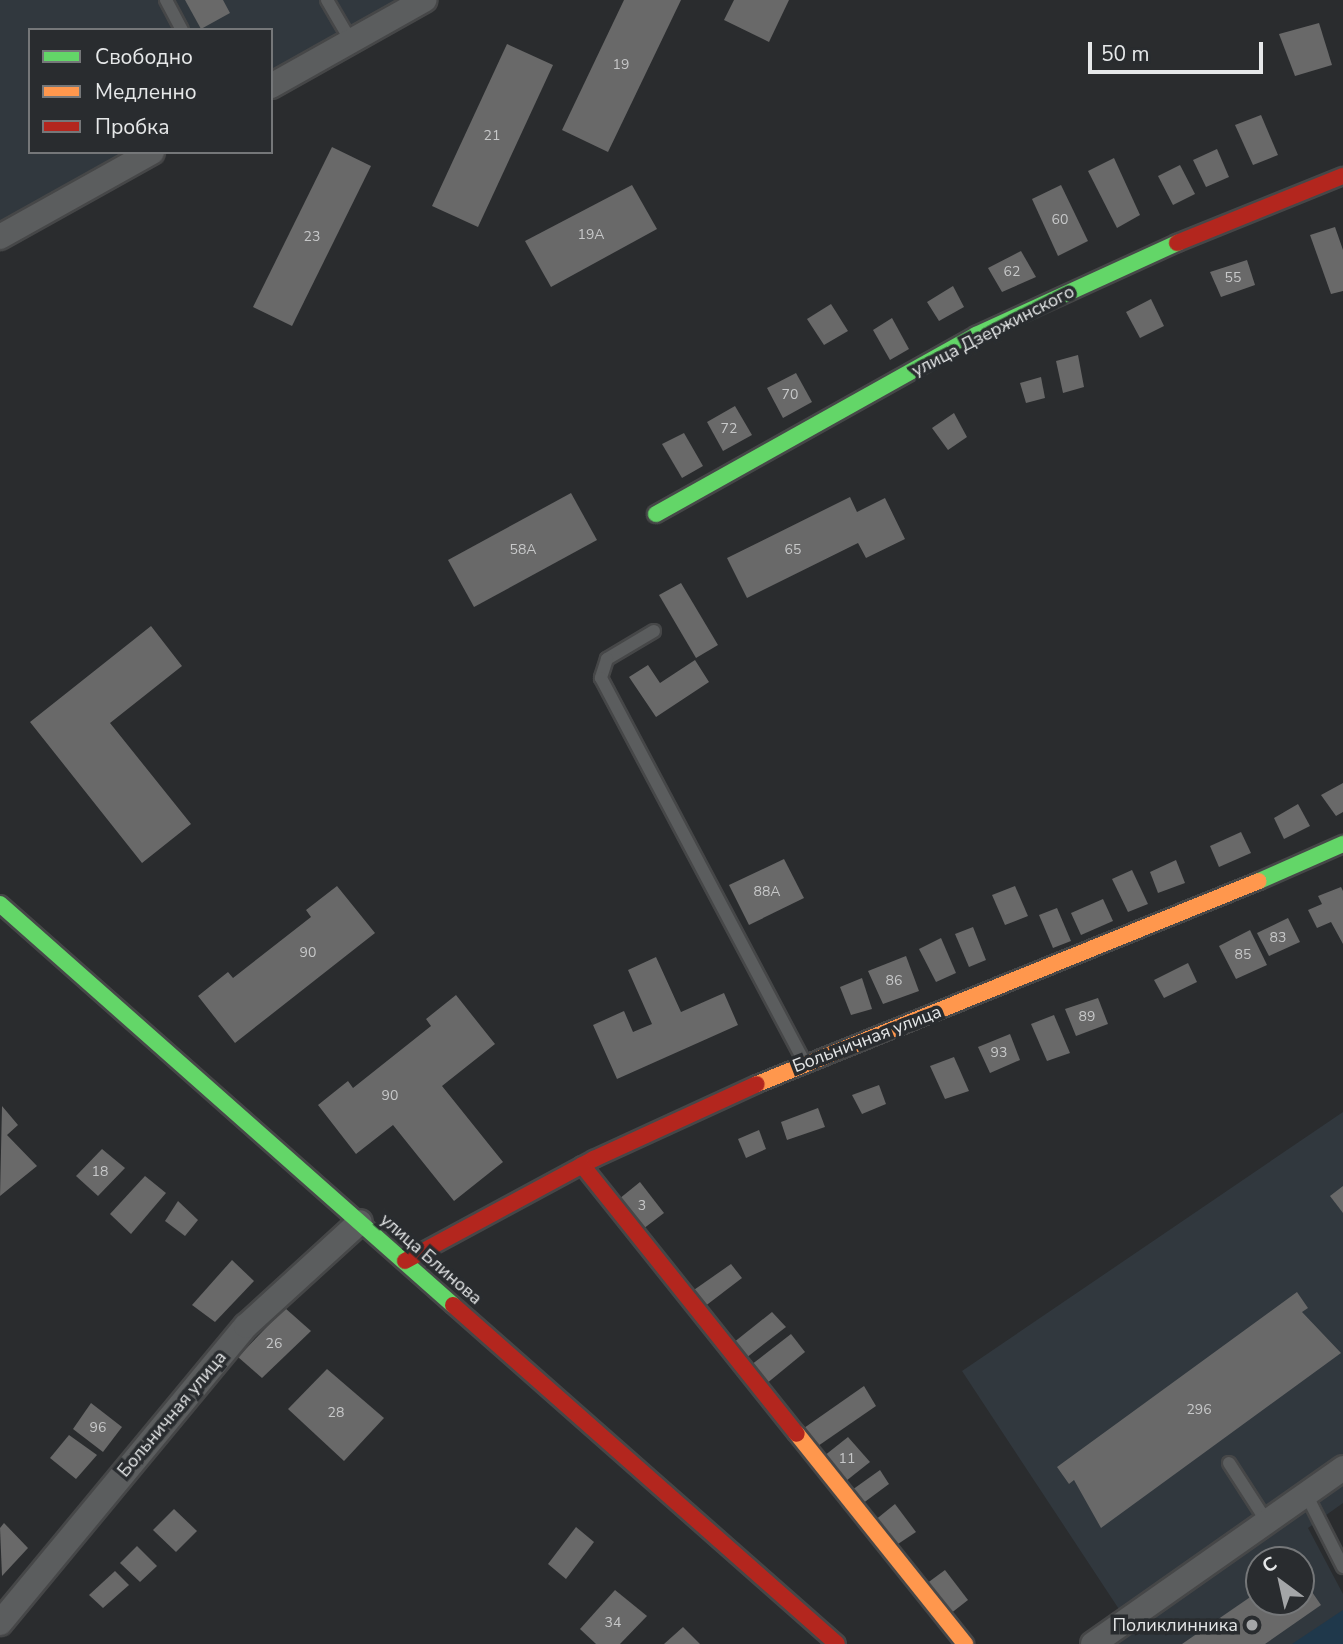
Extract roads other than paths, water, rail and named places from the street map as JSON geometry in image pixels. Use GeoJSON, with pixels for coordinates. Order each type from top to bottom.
{"type":"FeatureCollection","features":[{"type":"Feature","properties":{"kind":"street"},"geometry":{"type":"LineString","coordinates":[[273,85],[424,0]]}},
{"type":"Feature","properties":{"kind":"street"},"geometry":{"type":"LineString","coordinates":[[0,237],[148,154]]}},
{"type":"Feature","properties":{"kind":"street","name":"улица Дзержинского"},"geometry":{"type":"LineString","coordinates":[[656,514],[976,335],[1192,236],[1343,176]]}},
{"type":"Feature","properties":{"kind":"street","name":"Больничная улица"},"geometry":{"type":"LineString","coordinates":[[404,1261],[582,1166],[804,1062],[1136,935],[1343,844]]}},
{"type":"Feature","properties":{"kind":"street","name":"улица Блинова"},"geometry":{"type":"LineString","coordinates":[[3,913],[360,1222],[837,1644]]}},
{"type":"Feature","properties":{"kind":"street"},"geometry":{"type":"LineString","coordinates":[[582,1166],[965,1644]]}},
{"type":"Feature","properties":{"kind":"street","name":"Больничная улица"},"geometry":{"type":"LineString","coordinates":[[0,1623],[246,1326],[360,1222]]}},
{"type":"Feature","properties":{"kind":"street"},"geometry":{"type":"LineString","coordinates":[[1093,1644],[1343,1468]]}},
{"type":"Feature","properties":{"kind":"lane"},"geometry":{"type":"LineString","coordinates":[[166,0],[181,28]]}},
{"type":"Feature","properties":{"kind":"lane"},"geometry":{"type":"LineString","coordinates":[[327,0],[351,41]]}},
{"type":"Feature","properties":{"kind":"lane"},"geometry":{"type":"LineString","coordinates":[[654,631],[607,659],[601,678],[804,1062]]}},
{"type":"Feature","properties":{"kind":"lane"},"geometry":{"type":"LineString","coordinates":[[1229,1463],[1267,1522]]}},
{"type":"Feature","properties":{"kind":"lane"},"geometry":{"type":"LineString","coordinates":[[1306,1494],[1343,1566]]}},
{"type":"Feature","properties":{"kind":"place","name":"Поликлинника"},"geometry":{"type":"Point","coordinates":[1252,1625]}}]}
